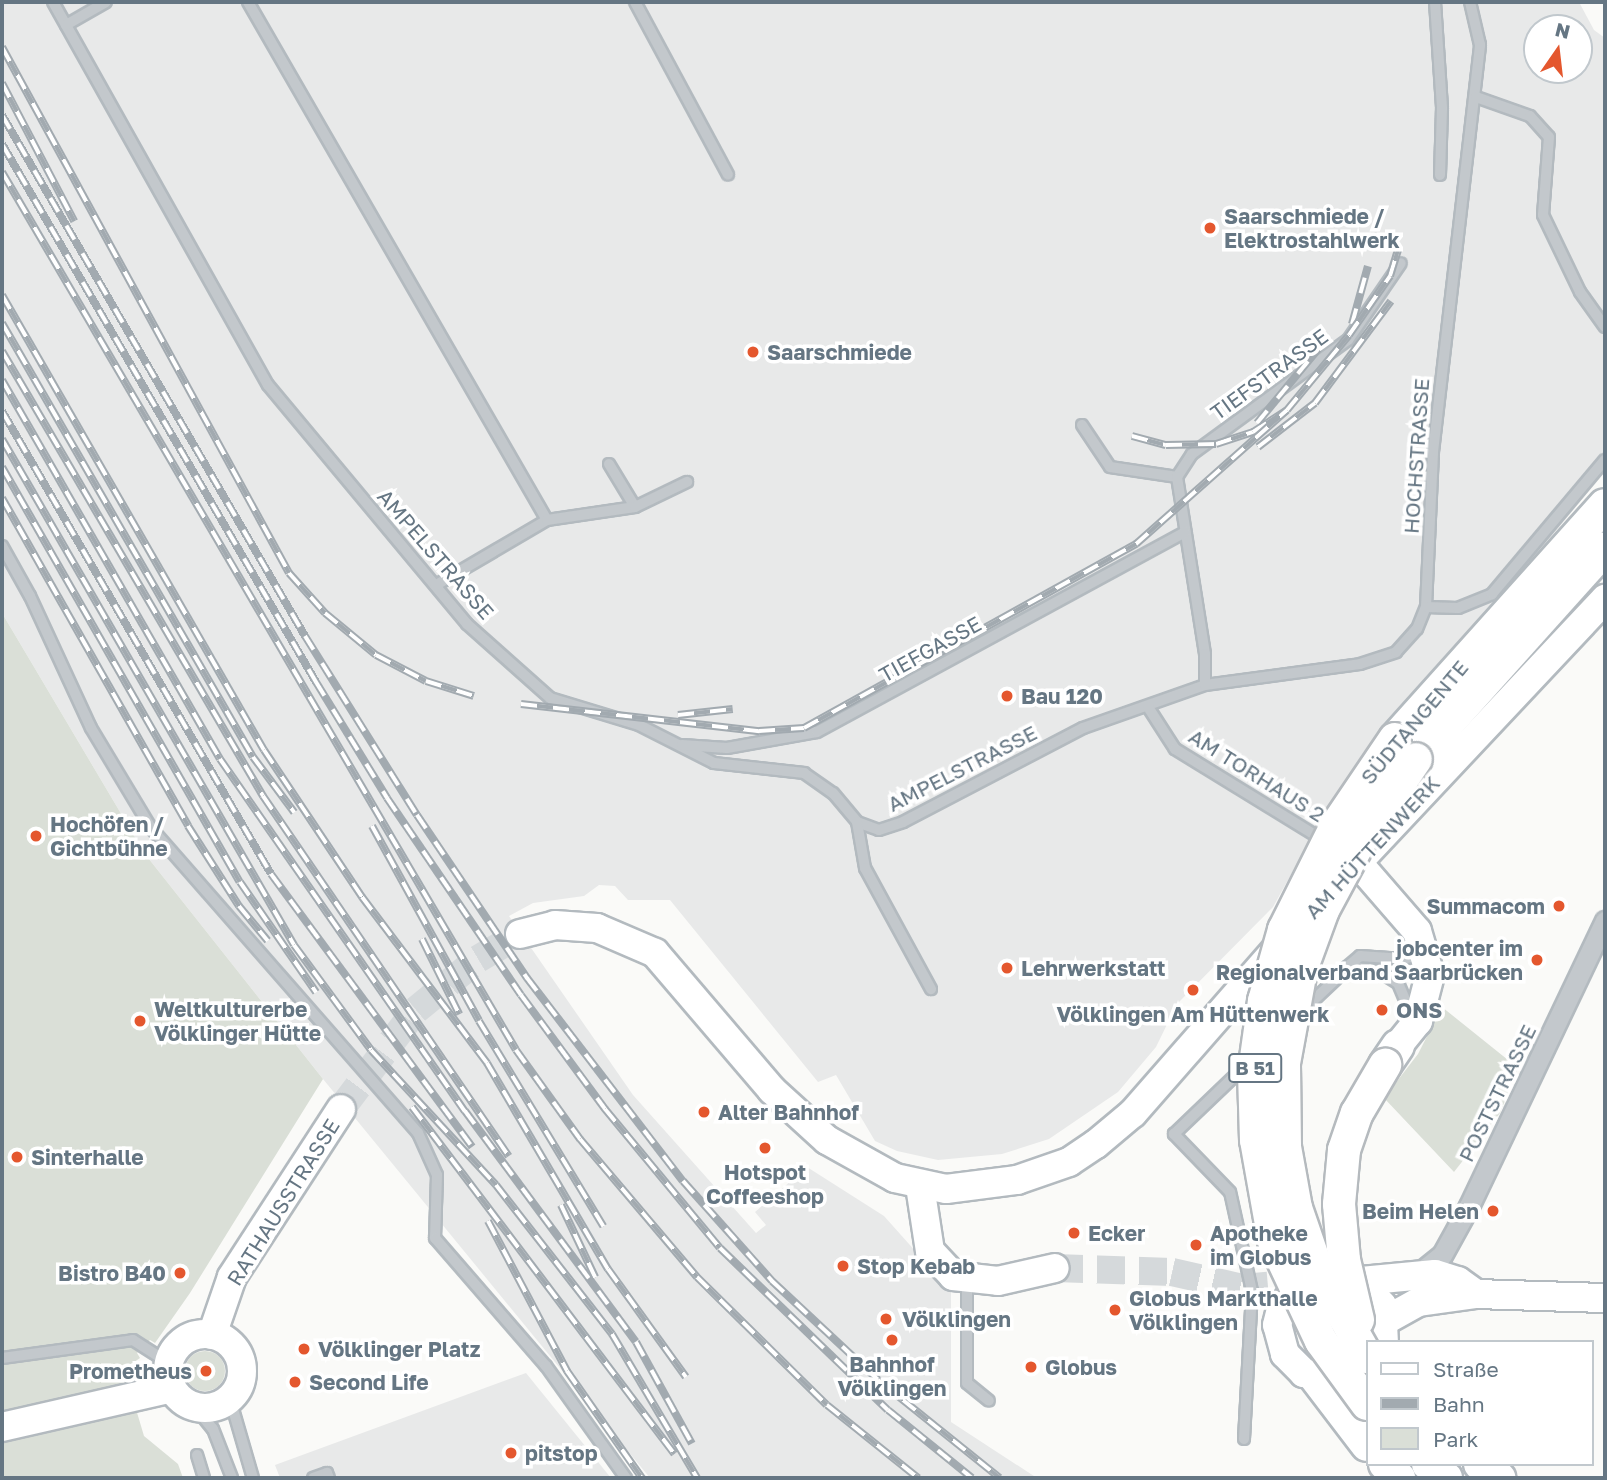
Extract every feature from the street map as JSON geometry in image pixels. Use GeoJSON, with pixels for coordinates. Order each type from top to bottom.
{"type":"FeatureCollection","features":[{"type":"Feature","properties":{"kind":"main road","name":"SÜDTANGENTE"},"geometry":{"type":"LineString","coordinates":[[1352,1406],[1275,1241],[1256,1140],[1254,1072],[1264,1001],[1284,930],[1336,826],[1405,749],[1605,505]]}},
{"type":"Feature","properties":{"kind":"main road","name":"SÜDTANGENTE"},"geometry":{"type":"LineString","coordinates":[[1368,1340],[1317,1269],[1296,1208],[1284,1147],[1284,1063],[1299,980],[1323,910],[1405,749],[1605,548]]}},
{"type":"Feature","properties":{"kind":"main road","name":"AM HÜTTENWERK"},"geometry":{"type":"LineString","coordinates":[[919,1186],[946,1189],[1017,1180],[1069,1162],[1096,1144],[1133,1113],[1219,1009],[1605,599]]}},
{"type":"Feature","properties":{"kind":"main road"},"geometry":{"type":"LineString","coordinates":[[1358,863],[1406,914],[1424,952],[1430,975],[1418,1021],[1391,1055],[1357,1113],[1344,1150],[1339,1204],[1344,1260],[1371,1340]]}},
{"type":"Feature","properties":{"kind":"main road"},"geometry":{"type":"LineString","coordinates":[[520,934],[555,925],[597,928],[655,953],[772,1090],[827,1140],[886,1174],[919,1186],[930,1251],[953,1276],[967,1280],[998,1281],[1055,1268]]}},
{"type":"Feature","properties":{"kind":"main road","name":"RATHAUSSTRASSE"},"geometry":{"type":"LineString","coordinates":[[212,1335],[232,1277],[341,1109]]}},
{"type":"Feature","properties":{"kind":"main road"},"geometry":{"type":"LineString","coordinates":[[1270,1308],[1299,1284],[1322,1273],[1361,1281],[1417,1275],[1458,1281],[1476,1294]]}},
{"type":"Feature","properties":{"kind":"main road"},"geometry":{"type":"LineString","coordinates":[[1361,1281],[1379,1299],[1375,1340]]}},
{"type":"Feature","properties":{"kind":"main road"},"geometry":{"type":"LineString","coordinates":[[1270,1308],[1280,1309],[1299,1284]]}},
{"type":"Feature","properties":{"kind":"main road"},"geometry":{"type":"LineString","coordinates":[[1382,1340],[1419,1302],[1476,1294],[1605,1298]]}},
{"type":"Feature","properties":{"kind":"main road"},"geometry":{"type":"LineString","coordinates":[[1270,1308],[1285,1354],[1352,1406],[1366,1443]]}},
{"type":"Feature","properties":{"kind":"main road"},"geometry":{"type":"LineString","coordinates":[[212,1335],[227,1342],[240,1362],[241,1378],[230,1399],[214,1407],[195,1407],[171,1376],[185,1340],[212,1335]]}},
{"type":"Feature","properties":{"kind":"main road"},"geometry":{"type":"LineString","coordinates":[[1316,1378],[1340,1380],[1366,1356]]}},
{"type":"Feature","properties":{"kind":"main road"},"geometry":{"type":"LineString","coordinates":[[2,1427],[171,1376]]}},
{"type":"Feature","properties":{"kind":"main road"},"geometry":{"type":"LineString","coordinates":[[1431,1466],[1446,1478]]}},
{"type":"Feature","properties":{"kind":"main road"},"geometry":{"type":"LineString","coordinates":[[1481,1466],[1499,1478]]}},
{"type":"Feature","properties":{"kind":"street","name":"POSTSTRASSE"},"geometry":{"type":"LineString","coordinates":[[1417,1275],[1442,1255],[1469,1206],[1605,921]]}},
{"type":"Feature","properties":{"kind":"lane","name":"AMPELSTRASSE"},"geometry":{"type":"LineString","coordinates":[[53,2],[268,385],[467,624],[550,698],[639,725],[714,763],[804,773],[833,793],[857,822],[879,830],[903,822],[1083,728],[1148,707]]}},
{"type":"Feature","properties":{"kind":"lane"},"geometry":{"type":"LineString","coordinates":[[66,25],[106,2]]}},
{"type":"Feature","properties":{"kind":"lane"},"geometry":{"type":"LineString","coordinates":[[248,2],[547,520]]}},
{"type":"Feature","properties":{"kind":"lane"},"geometry":{"type":"LineString","coordinates":[[635,2],[728,175]]}},
{"type":"Feature","properties":{"kind":"lane"},"geometry":{"type":"LineString","coordinates":[[1434,2],[1442,108],[1440,175]]}},
{"type":"Feature","properties":{"kind":"lane","name":"HOCHSTRASSE"},"geometry":{"type":"LineString","coordinates":[[1148,707],[1205,685],[1360,664],[1396,652],[1417,629],[1426,607],[1433,453],[1476,97],[1480,45],[1470,2]]}},
{"type":"Feature","properties":{"kind":"lane"},"geometry":{"type":"LineString","coordinates":[[1476,97],[1530,116],[1549,137],[1543,215],[1580,292],[1605,327]]}},
{"type":"Feature","properties":{"kind":"lane","name":"TIEFSTRASSE"},"geometry":{"type":"LineString","coordinates":[[1177,477],[1192,454],[1348,340],[1401,263]]}},
{"type":"Feature","properties":{"kind":"lane"},"geometry":{"type":"LineString","coordinates":[[1082,425],[1110,467],[1177,477],[1205,685]]}},
{"type":"Feature","properties":{"kind":"lane"},"geometry":{"type":"LineString","coordinates":[[1426,607],[1458,608],[1492,594],[1605,460]]}},
{"type":"Feature","properties":{"kind":"lane"},"geometry":{"type":"LineString","coordinates":[[610,464],[635,507]]}},
{"type":"Feature","properties":{"kind":"lane"},"geometry":{"type":"LineString","coordinates":[[436,585],[547,520],[635,507],[687,482]]}},
{"type":"Feature","properties":{"kind":"lane","name":"TIEFGASSE"},"geometry":{"type":"LineString","coordinates":[[677,745],[726,748],[817,732],[1185,532]]}},
{"type":"Feature","properties":{"kind":"lane"},"geometry":{"type":"LineString","coordinates":[[2,546],[30,596],[91,728],[151,828],[418,1133],[437,1175],[435,1238],[546,1366],[626,1478]]}},
{"type":"Feature","properties":{"kind":"lane","name":"AM TORHAUS 2"},"geometry":{"type":"LineString","coordinates":[[1148,707],[1175,749],[1358,863]]}},
{"type":"Feature","properties":{"kind":"lane"},"geometry":{"type":"LineString","coordinates":[[857,822],[865,868],[931,989]]}},
{"type":"Feature","properties":{"kind":"lane"},"geometry":{"type":"LineString","coordinates":[[1391,1055],[1407,1004],[1398,983],[1377,970],[1347,967],[1360,956],[1404,959],[1424,952]]}},
{"type":"Feature","properties":{"kind":"lane"},"geometry":{"type":"LineString","coordinates":[[1244,1439],[1252,1291],[1233,1204],[1230,1192],[1174,1134],[1336,979]]}},
{"type":"Feature","properties":{"kind":"lane"},"geometry":{"type":"LineString","coordinates":[[967,1280],[967,1383],[989,1401]]}},
{"type":"Feature","properties":{"kind":"lane"},"geometry":{"type":"LineString","coordinates":[[2,1358],[133,1340],[171,1376]]}},
{"type":"Feature","properties":{"kind":"lane"},"geometry":{"type":"LineString","coordinates":[[230,1399],[253,1478]]}},
{"type":"Feature","properties":{"kind":"lane"},"geometry":{"type":"LineString","coordinates":[[195,1407],[213,1430],[232,1478]]}},
{"type":"Feature","properties":{"kind":"lane"},"geometry":{"type":"LineString","coordinates":[[197,1455],[204,1478]]}},
{"type":"Feature","properties":{"kind":"lane"},"geometry":{"type":"LineString","coordinates":[[313,1478],[327,1473],[329,1478]]}},
{"type":"Feature","properties":{"kind":"shaded area"},"geometry":{"type":"Polygon","coordinates":[[[2,2],[1579,2],[1585,14],[1523,14],[1523,84],[1593,84],[1593,28],[1605,38],[1605,471],[1325,813],[1273,907],[1177,1004],[1156,1047],[1118,1092],[1049,1139],[1002,1154],[938,1160],[897,1151],[875,1141],[836,1075],[818,1082],[670,900],[628,900],[615,886],[599,885],[584,896],[533,903],[509,916],[633,1095],[756,1233],[766,1225],[755,1212],[807,1167],[884,1216],[951,1291],[951,1422],[1037,1478],[650,1478],[323,1079],[145,854],[2,613],[2,2]]]}},
{"type":"Feature","properties":{"kind":"shaded area"},"geometry":{"type":"Polygon","coordinates":[[[526,1373],[611,1478],[280,1478],[275,1465],[526,1373]]]}},
{"type":"Feature","properties":{"kind":"green space","name":"Weltkulturerbe Völklinger Hütte"},"geometry":{"type":"Polygon","coordinates":[[[2,613],[145,854],[323,1079],[190,1293],[155,1343],[150,1340],[137,1353],[140,1358],[124,1369],[144,1436],[178,1464],[183,1478],[2,1478],[2,613]]]}},
{"type":"Feature","properties":{"kind":"green space"},"geometry":{"type":"Polygon","coordinates":[[[1442,1007],[1518,1068],[1500,1113],[1454,1172],[1384,1098],[1418,1054],[1442,1007]]]}},
{"type":"Feature","properties":{"kind":"green space"},"geometry":{"type":"Polygon","coordinates":[[[205,1351],[219,1357],[225,1371],[219,1385],[205,1391],[191,1385],[185,1371],[191,1357],[205,1351]]]}},
{"type":"Feature","properties":{"kind":"tunnel"},"geometry":{"type":"LineString","coordinates":[[341,1109],[416,1010],[478,959],[520,934]]}},
{"type":"Feature","properties":{"kind":"tunnel"},"geometry":{"type":"LineString","coordinates":[[1055,1268],[1172,1272],[1243,1288],[1268,1286]]}},
{"type":"Feature","properties":{"kind":"railway"},"geometry":{"type":"LineString","coordinates":[[2,47],[289,573],[325,613],[376,655],[426,681],[474,696]]}},
{"type":"Feature","properties":{"kind":"railway"},"geometry":{"type":"LineString","coordinates":[[2,83],[74,221]]}},
{"type":"Feature","properties":{"kind":"railway"},"geometry":{"type":"LineString","coordinates":[[2,115],[305,636],[417,815],[527,978],[683,1181],[772,1281],[878,1380],[1000,1478]]}},
{"type":"Feature","properties":{"kind":"railway"},"geometry":{"type":"LineString","coordinates":[[2,144],[316,682],[387,798],[521,995],[605,1109],[720,1248],[888,1410],[972,1478]]}},
{"type":"Feature","properties":{"kind":"railway"},"geometry":{"type":"LineString","coordinates":[[2,172],[516,1050],[580,1139],[697,1277],[827,1405],[918,1478]]}},
{"type":"Feature","properties":{"kind":"railway"},"geometry":{"type":"LineString","coordinates":[[1132,436],[1166,445],[1216,444],[1253,432],[1287,410],[1349,335],[1390,276],[1398,249]]}},
{"type":"Feature","properties":{"kind":"railway"},"geometry":{"type":"LineString","coordinates":[[1352,324],[1368,266]]}},
{"type":"Feature","properties":{"kind":"railway"},"geometry":{"type":"LineString","coordinates":[[2,295],[264,750],[362,897],[487,1063],[608,1269],[686,1377]]}},
{"type":"Feature","properties":{"kind":"railway"},"geometry":{"type":"LineString","coordinates":[[1258,447],[1315,403],[1391,301]]}},
{"type":"Feature","properties":{"kind":"railway"},"geometry":{"type":"LineString","coordinates":[[2,323],[253,757],[294,812]]}},
{"type":"Feature","properties":{"kind":"railway"},"geometry":{"type":"LineString","coordinates":[[1257,423],[1329,336]]}},
{"type":"Feature","properties":{"kind":"railway"},"geometry":{"type":"LineString","coordinates":[[2,351],[263,796],[509,1156]]}},
{"type":"Feature","properties":{"kind":"railway"},"geometry":{"type":"LineString","coordinates":[[2,380],[220,759],[465,1111],[636,1342],[692,1444]]}},
{"type":"Feature","properties":{"kind":"railway"},"geometry":{"type":"LineString","coordinates":[[521,704],[759,731],[804,728],[1136,544],[1287,410]]}},
{"type":"Feature","properties":{"kind":"railway"},"geometry":{"type":"LineString","coordinates":[[2,411],[271,874],[472,1147]]}},
{"type":"Feature","properties":{"kind":"railway"},"geometry":{"type":"LineString","coordinates":[[2,439],[294,945],[371,1050],[496,1185],[612,1334],[697,1478]]}},
{"type":"Feature","properties":{"kind":"railway"},"geometry":{"type":"LineString","coordinates":[[2,467],[240,882],[316,992]]}},
{"type":"Feature","properties":{"kind":"railway"},"geometry":{"type":"LineString","coordinates":[[2,498],[188,826],[239,906],[268,941]]}},
{"type":"Feature","properties":{"kind":"railway"},"geometry":{"type":"LineString","coordinates":[[678,715],[733,709]]}},
{"type":"Feature","properties":{"kind":"railway"},"geometry":{"type":"LineString","coordinates":[[372,826],[479,1021],[603,1226]]}},
{"type":"Feature","properties":{"kind":"railway"},"geometry":{"type":"LineString","coordinates":[[422,939],[459,1014]]}},
{"type":"Feature","properties":{"kind":"railway"},"geometry":{"type":"LineString","coordinates":[[412,1107],[674,1454]]}},
{"type":"Feature","properties":{"kind":"railway"},"geometry":{"type":"LineString","coordinates":[[561,1205],[595,1277]]}},
{"type":"Feature","properties":{"kind":"railway"},"geometry":{"type":"LineString","coordinates":[[488,1221],[567,1371],[642,1478]]}},
{"type":"Feature","properties":{"kind":"place","name":"Saarschmiede / Elektrostahlwerk"},"geometry":{"type":"Point","coordinates":[1210,228]}},
{"type":"Feature","properties":{"kind":"place","name":"Saarschmiede"},"geometry":{"type":"Point","coordinates":[753,352]}},
{"type":"Feature","properties":{"kind":"place","name":"Bau 120"},"geometry":{"type":"Point","coordinates":[1007,696]}},
{"type":"Feature","properties":{"kind":"place","name":"Hochöfen / Gichtbühne"},"geometry":{"type":"Point","coordinates":[36,836]}},
{"type":"Feature","properties":{"kind":"place","name":"Summacom"},"geometry":{"type":"Point","coordinates":[1559,906]}},
{"type":"Feature","properties":{"kind":"place","name":"jobcenter im Regionalverband Saarbrücken"},"geometry":{"type":"Point","coordinates":[1537,960]}},
{"type":"Feature","properties":{"kind":"place","name":"Lehrwerkstatt"},"geometry":{"type":"Point","coordinates":[1007,968]}},
{"type":"Feature","properties":{"kind":"place","name":"Völklingen Am Hüttenwerk"},"geometry":{"type":"Point","coordinates":[1193,990]}},
{"type":"Feature","properties":{"kind":"place","name":"ONS"},"geometry":{"type":"Point","coordinates":[1382,1010]}},
{"type":"Feature","properties":{"kind":"place","name":"Weltkulturerbe Völklinger Hütte"},"geometry":{"type":"Point","coordinates":[140,1021]}},
{"type":"Feature","properties":{"kind":"place","name":"Alter Bahnhof"},"geometry":{"type":"Point","coordinates":[704,1112]}},
{"type":"Feature","properties":{"kind":"place","name":"Hotspot Coffeeshop"},"geometry":{"type":"Point","coordinates":[765,1148]}},
{"type":"Feature","properties":{"kind":"place","name":"Sinterhalle"},"geometry":{"type":"Point","coordinates":[17,1157]}},
{"type":"Feature","properties":{"kind":"place","name":"Beim Helen"},"geometry":{"type":"Point","coordinates":[1493,1211]}},
{"type":"Feature","properties":{"kind":"place","name":"Ecker"},"geometry":{"type":"Point","coordinates":[1074,1233]}},
{"type":"Feature","properties":{"kind":"place","name":"Apotheke im Globus"},"geometry":{"type":"Point","coordinates":[1196,1245]}},
{"type":"Feature","properties":{"kind":"place","name":"Stop Kebab"},"geometry":{"type":"Point","coordinates":[843,1266]}},
{"type":"Feature","properties":{"kind":"place","name":"Bistro B40"},"geometry":{"type":"Point","coordinates":[180,1273]}},
{"type":"Feature","properties":{"kind":"place","name":"Globus Markthalle Völklingen"},"geometry":{"type":"Point","coordinates":[1115,1310]}},
{"type":"Feature","properties":{"kind":"place","name":"Völklingen"},"geometry":{"type":"Point","coordinates":[886,1319]}},
{"type":"Feature","properties":{"kind":"place","name":"Bahnhof Völklingen"},"geometry":{"type":"Point","coordinates":[892,1340]}},
{"type":"Feature","properties":{"kind":"place","name":"Völklinger Platz"},"geometry":{"type":"Point","coordinates":[304,1349]}},
{"type":"Feature","properties":{"kind":"place","name":"Globus"},"geometry":{"type":"Point","coordinates":[1031,1367]}},
{"type":"Feature","properties":{"kind":"place","name":"Prometheus"},"geometry":{"type":"Point","coordinates":[206,1371]}},
{"type":"Feature","properties":{"kind":"place","name":"Second Life"},"geometry":{"type":"Point","coordinates":[295,1382]}},
{"type":"Feature","properties":{"kind":"place","name":"pitstop"},"geometry":{"type":"Point","coordinates":[511,1453]}}]}
